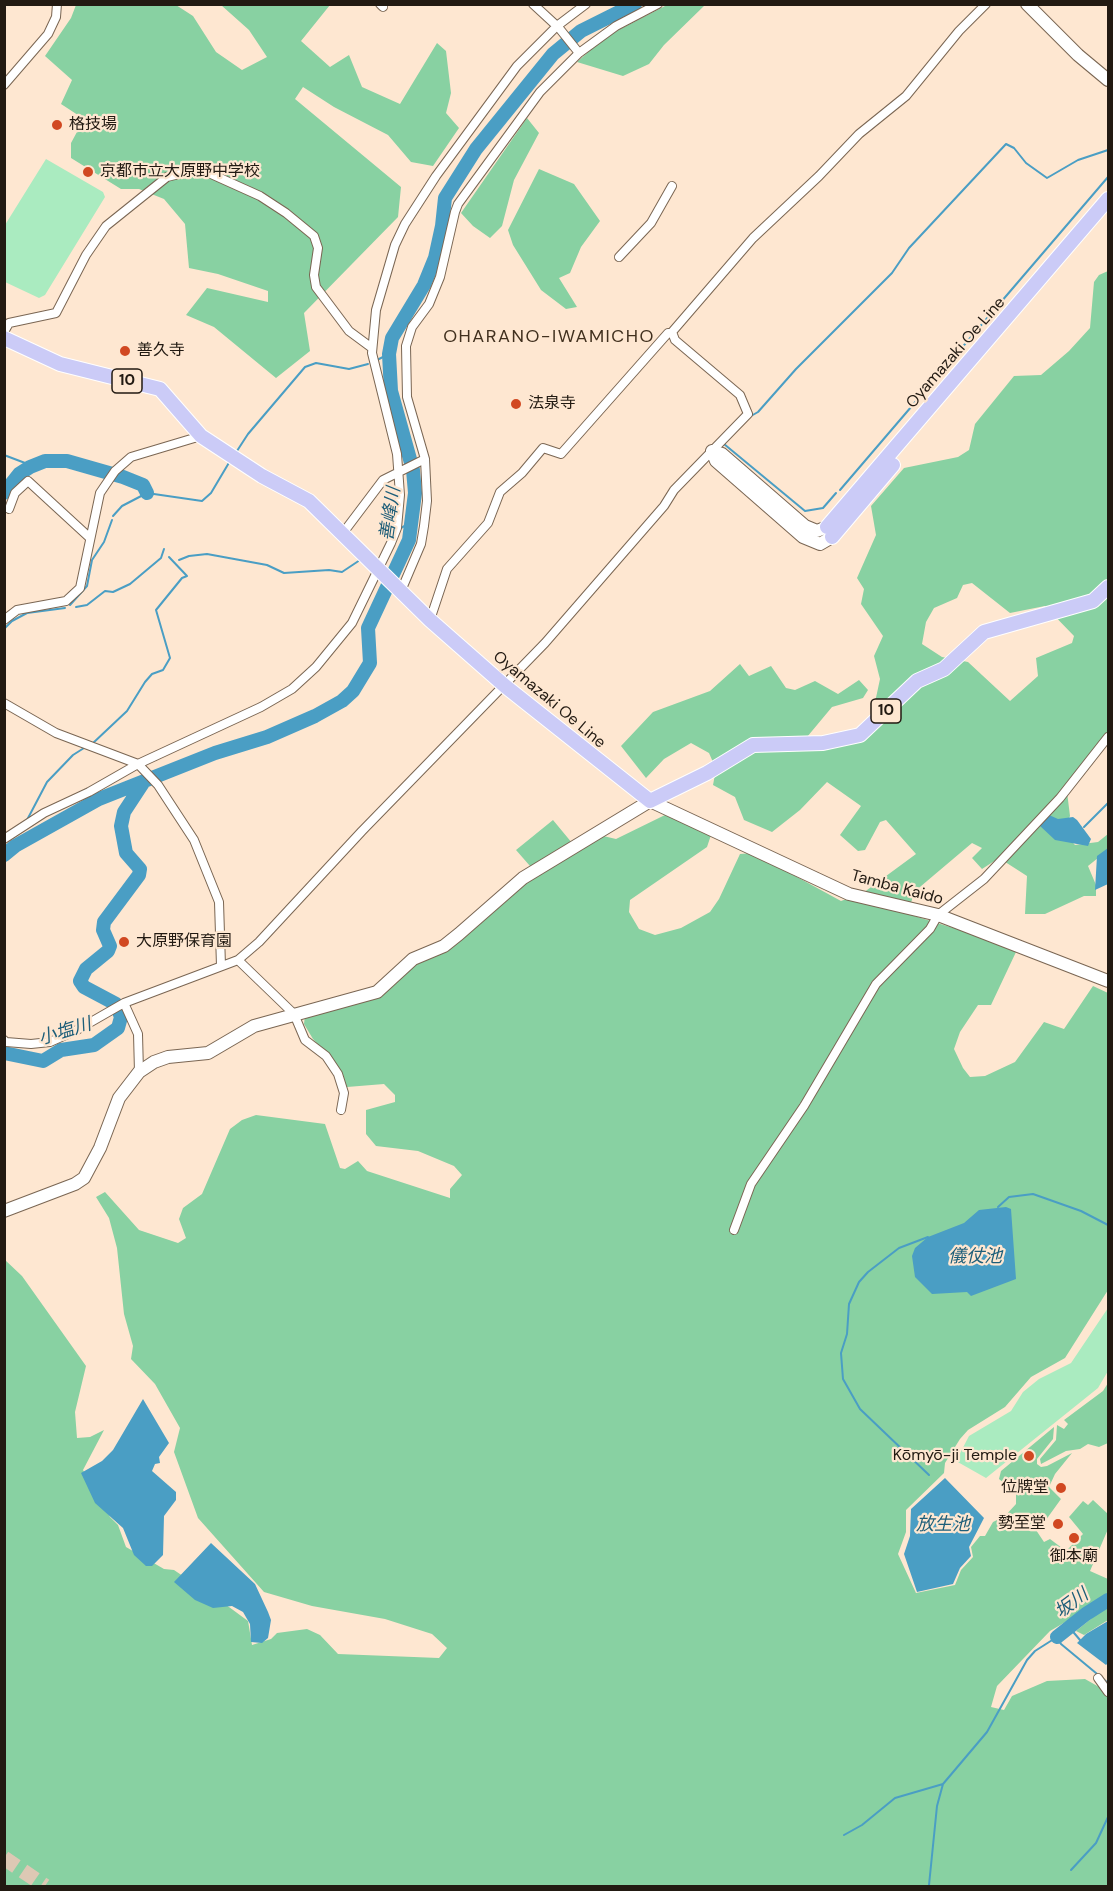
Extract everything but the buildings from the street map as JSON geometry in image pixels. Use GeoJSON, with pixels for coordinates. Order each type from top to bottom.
{"type":"FeatureCollection","features":[{"type":"Feature","properties":{"kind":"main road"},"geometry":{"type":"LineString","coordinates":[[1027,4],[1078,55],[1108,80]]}},
{"type":"Feature","properties":{"kind":"main road","name":"Oyamazaki Oe Line"},"geometry":{"type":"LineString","coordinates":[[830,532],[1108,200]]}},
{"type":"Feature","properties":{"kind":"main road","name":"Oyamazaki Oe Line"},"geometry":{"type":"LineString","coordinates":[[830,532],[1108,209]]}},
{"type":"Feature","properties":{"kind":"main road","name":"Oyamazaki Oe Line"},"geometry":{"type":"LineString","coordinates":[[4,338],[60,364],[160,389],[201,436],[232,457],[309,501],[430,620],[505,686],[650,801]]}},
{"type":"Feature","properties":{"kind":"main road"},"geometry":{"type":"LineString","coordinates":[[712,451],[722,454],[804,526],[830,532]]}},
{"type":"Feature","properties":{"kind":"main road","name":"10"},"geometry":{"type":"LineString","coordinates":[[650,801],[707,773],[715,765],[753,745],[824,743],[860,735],[917,681],[944,669],[984,632],[1093,601],[1108,586]]}},
{"type":"Feature","properties":{"kind":"main road"},"geometry":{"type":"LineString","coordinates":[[4,1211],[75,1184],[84,1178],[100,1148],[119,1098],[139,1072],[154,1062],[168,1057],[208,1053],[254,1026],[377,992],[413,959],[452,940],[523,878],[650,801]]}},
{"type":"Feature","properties":{"kind":"main road","name":"Tamba Kaido"},"geometry":{"type":"LineString","coordinates":[[650,801],[849,894],[938,915],[1108,981]]}},
{"type":"Feature","properties":{"kind":"street"},"geometry":{"type":"LineString","coordinates":[[4,85],[48,34],[56,17],[57,4]]}},
{"type":"Feature","properties":{"kind":"street"},"geometry":{"type":"LineString","coordinates":[[533,4],[558,27],[578,51]]}},
{"type":"Feature","properties":{"kind":"street"},"geometry":{"type":"LineString","coordinates":[[4,839],[44,813],[251,712],[292,689],[316,668],[352,622],[381,571],[397,528],[400,470],[373,357],[380,291],[395,245],[405,224],[506,80],[558,27],[586,4]]}},
{"type":"Feature","properties":{"kind":"street"},"geometry":{"type":"LineString","coordinates":[[400,590],[421,544],[427,501],[423,460],[407,398],[406,346],[412,327],[429,304],[440,277],[458,204],[540,92],[578,51],[658,4]]}},
{"type":"Feature","properties":{"kind":"street"},"geometry":{"type":"LineString","coordinates":[[430,620],[447,568],[488,523],[500,492],[522,473],[543,448],[561,454],[668,333],[672,333],[753,238],[819,176],[859,134],[906,96],[960,31],[986,4]]}},
{"type":"Feature","properties":{"kind":"street"},"geometry":{"type":"LineString","coordinates":[[4,332],[7,321],[56,313],[91,247],[106,226],[167,177],[200,169],[260,196],[286,213],[314,236],[318,248],[314,274],[316,287],[349,331],[373,357]]}},
{"type":"Feature","properties":{"kind":"street"},"geometry":{"type":"LineString","coordinates":[[619,257],[651,223],[672,186]]}},
{"type":"Feature","properties":{"kind":"street"},"geometry":{"type":"LineString","coordinates":[[5,1042],[31,1044],[50,1042],[78,1030],[120,1005],[238,960],[505,686],[664,507],[674,490],[748,414],[740,395],[675,340],[672,333]]}},
{"type":"Feature","properties":{"kind":"street"},"geometry":{"type":"LineString","coordinates":[[4,620],[17,610],[66,601],[80,588],[100,493],[115,471],[131,457],[201,436]]}},
{"type":"Feature","properties":{"kind":"street"},"geometry":{"type":"LineString","coordinates":[[343,533],[383,480],[423,460]]}},
{"type":"Feature","properties":{"kind":"street"},"geometry":{"type":"LineString","coordinates":[[9,509],[15,493],[28,481],[90,538]]}},
{"type":"Feature","properties":{"kind":"street"},"geometry":{"type":"LineString","coordinates":[[4,703],[56,733],[140,766],[159,785],[194,840],[219,903],[221,966]]}},
{"type":"Feature","properties":{"kind":"street"},"geometry":{"type":"LineString","coordinates":[[734,1230],[751,1184],[804,1106],[876,984],[930,928],[938,915],[984,879],[1077,778],[1108,737]]}},
{"type":"Feature","properties":{"kind":"street"},"geometry":{"type":"LineString","coordinates":[[238,960],[294,1014],[305,1040],[326,1056],[338,1074],[344,1093],[341,1110]]}},
{"type":"Feature","properties":{"kind":"street"},"geometry":{"type":"LineString","coordinates":[[120,1005],[138,1034],[139,1072]]}},
{"type":"Feature","properties":{"kind":"street"},"geometry":{"type":"LineString","coordinates":[[1098,1678],[1107,1687]]}},
{"type":"Feature","properties":{"kind":"green space"},"geometry":{"type":"Polygon","coordinates":[[[76,5],[176,5],[193,16],[216,52],[242,70],[267,57],[249,30],[221,5],[330,5],[301,41],[330,67],[349,55],[362,87],[400,104],[437,43],[446,51],[451,93],[446,113],[459,128],[433,166],[411,162],[388,135],[334,107],[303,87],[295,99],[401,187],[398,217],[304,313],[310,351],[276,378],[214,327],[186,315],[207,288],[268,302],[268,291],[218,274],[189,268],[185,224],[164,199],[139,189],[121,189],[71,158],[71,143],[84,119],[61,104],[72,80],[45,56],[71,18],[76,5]]]}},
{"type":"Feature","properties":{"kind":"green space"},"geometry":{"type":"Polygon","coordinates":[[[667,5],[705,5],[664,45],[649,64],[623,76],[577,62],[605,37],[667,5]]]}},
{"type":"Feature","properties":{"kind":"green space"},"geometry":{"type":"Polygon","coordinates":[[[527,118],[539,133],[514,180],[502,226],[490,238],[473,226],[461,213],[527,118]]]}},
{"type":"Feature","properties":{"kind":"green space"},"geometry":{"type":"Polygon","coordinates":[[[46,159],[103,192],[105,197],[45,295],[39,298],[5,282],[5,225],[46,159]]]}},
{"type":"Feature","properties":{"kind":"green space"},"geometry":{"type":"Polygon","coordinates":[[[539,169],[574,184],[600,221],[581,247],[570,273],[559,278],[577,307],[566,309],[541,290],[513,245],[508,230],[539,169]]]}},
{"type":"Feature","properties":{"kind":"green space"},"geometry":{"type":"Polygon","coordinates":[[[1108,271],[1108,733],[1066,784],[1070,816],[1063,832],[1075,845],[1098,842],[1108,834],[1108,850],[1088,866],[1096,885],[1096,896],[1084,896],[1045,914],[1025,914],[1027,876],[999,858],[982,869],[972,858],[982,848],[972,843],[914,892],[908,914],[963,931],[1016,952],[991,1005],[978,1005],[960,1032],[954,1049],[970,1077],[985,1076],[1015,1062],[1044,1022],[1064,1029],[1093,986],[1108,993],[1108,1290],[1065,1358],[1031,1377],[1005,1407],[968,1430],[960,1439],[945,1463],[944,1473],[906,1510],[906,1532],[898,1554],[916,1593],[955,1585],[961,1570],[973,1557],[971,1547],[980,1536],[985,1536],[993,1522],[1005,1516],[1016,1504],[1016,1493],[999,1479],[1001,1471],[1054,1427],[1053,1439],[1037,1459],[1037,1464],[1041,1467],[1047,1466],[1072,1453],[1055,1474],[1049,1487],[1061,1499],[1043,1524],[1038,1522],[1034,1527],[1044,1542],[1050,1539],[1066,1551],[1083,1534],[1069,1517],[1083,1501],[1088,1505],[1093,1500],[1108,1514],[1108,1529],[1090,1571],[1108,1579],[1108,1597],[1050,1631],[997,1686],[991,1707],[1004,1710],[1012,1696],[1047,1681],[1085,1679],[1108,1692],[1108,1886],[5,1886],[4,1259],[22,1276],[86,1366],[75,1412],[77,1438],[90,1437],[104,1430],[83,1470],[110,1517],[118,1525],[126,1547],[164,1569],[174,1570],[248,1621],[252,1645],[271,1639],[277,1633],[307,1629],[320,1635],[338,1654],[439,1658],[447,1648],[432,1634],[385,1619],[312,1606],[264,1592],[198,1518],[174,1452],[180,1428],[155,1384],[131,1359],[133,1346],[124,1314],[117,1248],[109,1218],[96,1197],[105,1192],[139,1230],[178,1243],[186,1238],[179,1219],[183,1208],[202,1194],[230,1129],[242,1120],[256,1115],[325,1124],[340,1168],[345,1169],[358,1161],[367,1171],[450,1198],[450,1189],[462,1175],[454,1166],[418,1151],[376,1146],[366,1134],[366,1110],[395,1102],[395,1095],[384,1084],[347,1087],[331,1059],[313,1039],[304,1024],[305,1015],[376,996],[414,962],[465,935],[530,866],[516,850],[553,820],[577,849],[599,835],[616,839],[665,815],[711,835],[707,847],[630,900],[629,912],[639,929],[655,935],[681,928],[710,912],[719,899],[740,854],[753,853],[841,901],[863,893],[916,854],[886,820],[880,822],[865,850],[858,851],[840,835],[861,806],[827,782],[800,810],[772,832],[744,820],[735,797],[713,785],[716,769],[709,753],[691,743],[664,759],[646,778],[621,746],[653,712],[710,691],[740,664],[749,676],[771,666],[786,688],[795,690],[815,681],[838,694],[859,680],[868,690],[863,698],[832,707],[807,737],[853,742],[871,721],[880,679],[874,656],[883,636],[861,604],[864,589],[857,578],[876,535],[871,506],[904,468],[958,457],[969,450],[975,424],[1014,376],[1041,375],[1069,351],[1090,328],[1094,282],[1099,275],[1108,271]],[[972,583],[963,585],[957,598],[934,608],[926,622],[922,644],[942,657],[968,662],[1010,701],[1038,676],[1036,658],[1072,643],[1074,636],[1045,606],[1010,613],[972,583]]]}},
{"type":"Feature","properties":{"kind":"green space"},"geometry":{"type":"Polygon","coordinates":[[[1108,1308],[1108,1371],[1098,1388],[986,1478],[956,1461],[969,1436],[1011,1411],[1023,1392],[1039,1379],[1071,1363],[1108,1308]]]}},
{"type":"Feature","properties":{"kind":"green space"},"geometry":{"type":"Polygon","coordinates":[[[1108,1383],[1108,1443],[1099,1447],[1088,1444],[1080,1449],[1066,1451],[1041,1464],[1040,1459],[1056,1440],[1057,1425],[1064,1429],[1068,1424],[1064,1420],[1103,1391],[1108,1383]]]}},
{"type":"Feature","properties":{"kind":"green space"},"geometry":{"type":"Polygon","coordinates":[[[1108,1605],[1108,1620],[1084,1635],[1076,1631],[1108,1605]]]}},
{"type":"Feature","properties":{"kind":"water"},"geometry":{"type":"Polygon","coordinates":[[[1049,815],[1058,819],[1073,817],[1077,820],[1091,839],[1088,846],[1055,840],[1038,824],[1049,815]]]}},
{"type":"Feature","properties":{"kind":"water"},"geometry":{"type":"Polygon","coordinates":[[[1108,848],[1108,884],[1095,890],[1097,856],[1108,848]]]}},
{"type":"Feature","properties":{"kind":"water","name":"儀仗池"},"geometry":{"type":"Polygon","coordinates":[[[1006,1207],[1011,1209],[1016,1279],[971,1296],[967,1292],[932,1294],[915,1277],[912,1256],[915,1248],[928,1237],[964,1223],[979,1210],[1006,1207]]]}},
{"type":"Feature","properties":{"kind":"water"},"geometry":{"type":"Polygon","coordinates":[[[143,1399],[169,1443],[159,1457],[160,1463],[155,1464],[152,1471],[176,1492],[176,1500],[164,1516],[163,1555],[152,1566],[146,1566],[134,1555],[123,1528],[95,1503],[81,1473],[102,1461],[113,1450],[143,1399]]]}},
{"type":"Feature","properties":{"kind":"water","name":"放生池"},"geometry":{"type":"Polygon","coordinates":[[[945,1478],[984,1518],[969,1547],[971,1556],[960,1568],[953,1584],[917,1592],[904,1554],[910,1536],[911,1509],[945,1478]]]}},
{"type":"Feature","properties":{"kind":"water"},"geometry":{"type":"Polygon","coordinates":[[[211,1543],[255,1584],[271,1620],[268,1638],[262,1643],[251,1642],[250,1624],[243,1612],[232,1606],[213,1608],[195,1600],[174,1582],[211,1543]]]}},
{"type":"Feature","properties":{"kind":"water"},"geometry":{"type":"Polygon","coordinates":[[[1108,1621],[1108,1663],[1106,1665],[1077,1643],[1086,1634],[1108,1621]]]}},
{"type":"Feature","properties":{"kind":"waterway","name":"善峰川"},"geometry":{"type":"LineString","coordinates":[[4,855],[15,846],[99,799],[215,753],[267,737],[315,716],[342,701],[353,691],[370,663],[368,628],[409,540],[415,493],[413,470],[391,391],[389,354],[392,338],[424,285],[435,258],[445,198],[476,149],[553,54],[581,31],[635,4]]}},
{"type":"Feature","properties":{"kind":"waterway"},"geometry":{"type":"LineString","coordinates":[[751,416],[758,412],[796,369],[892,273],[909,248],[1006,144],[1014,148],[1026,163],[1047,178],[1078,160],[1108,150]]}},
{"type":"Feature","properties":{"kind":"waterway"},"geometry":{"type":"LineString","coordinates":[[840,490],[1108,177]]}},
{"type":"Feature","properties":{"kind":"waterway"},"geometry":{"type":"LineString","coordinates":[[377,360],[389,354]]}},
{"type":"Feature","properties":{"kind":"waterway"},"geometry":{"type":"LineString","coordinates":[[235,454],[248,434],[305,367],[316,363],[349,369],[368,364]]}},
{"type":"Feature","properties":{"kind":"waterway"},"geometry":{"type":"LineString","coordinates":[[724,444],[805,511],[823,508],[836,493]]}},
{"type":"Feature","properties":{"kind":"waterway"},"geometry":{"type":"LineString","coordinates":[[4,455],[33,466]]}},
{"type":"Feature","properties":{"kind":"waterway"},"geometry":{"type":"LineString","coordinates":[[4,493],[19,474],[45,461],[67,461],[123,477],[143,485],[147,493]]}},
{"type":"Feature","properties":{"kind":"waterway"},"geometry":{"type":"LineString","coordinates":[[113,516],[122,506],[147,493],[202,501],[211,493],[230,461]]}},
{"type":"Feature","properties":{"kind":"waterway"},"geometry":{"type":"LineString","coordinates":[[70,605],[87,586],[92,560],[104,542],[112,520]]}},
{"type":"Feature","properties":{"kind":"waterway"},"geometry":{"type":"LineString","coordinates":[[399,529],[412,522]]}},
{"type":"Feature","properties":{"kind":"waterway"},"geometry":{"type":"LineString","coordinates":[[76,607],[87,605],[105,591],[113,592],[130,584],[161,558],[164,549]]}},
{"type":"Feature","properties":{"kind":"waterway"},"geometry":{"type":"LineString","coordinates":[[179,560],[189,556],[207,554],[267,565],[284,573],[329,570],[342,572],[360,560]]}},
{"type":"Feature","properties":{"kind":"waterway"},"geometry":{"type":"LineString","coordinates":[[92,744],[127,711],[145,682],[152,674],[163,670],[170,658],[156,610],[182,578],[187,576],[169,557]]}},
{"type":"Feature","properties":{"kind":"waterway"},"geometry":{"type":"LineString","coordinates":[[4,629],[12,621],[27,613],[65,608]]}},
{"type":"Feature","properties":{"kind":"waterway"},"geometry":{"type":"LineString","coordinates":[[27,820],[47,782],[73,755],[84,748]]}},
{"type":"Feature","properties":{"kind":"waterway","name":"小塩川"},"geometry":{"type":"LineString","coordinates":[[4,1053],[43,1061],[61,1050],[94,1045],[118,1028],[121,1017],[116,1004],[84,987],[80,981],[86,969],[108,951],[110,946],[103,930],[104,922],[139,875],[140,869],[126,853],[121,826],[124,812],[143,783]]}},
{"type":"Feature","properties":{"kind":"waterway"},"geometry":{"type":"LineString","coordinates":[[1084,827],[1108,803]]}},
{"type":"Feature","properties":{"kind":"waterway"},"geometry":{"type":"LineString","coordinates":[[998,1207],[1009,1197],[1033,1194],[1081,1211],[1108,1225]]}},
{"type":"Feature","properties":{"kind":"waterway"},"geometry":{"type":"LineString","coordinates":[[928,1237],[899,1248],[859,1282],[849,1304],[847,1334],[841,1353],[843,1379],[860,1409],[929,1475]]}},
{"type":"Feature","properties":{"kind":"waterway","name":"坂川"},"geometry":{"type":"LineString","coordinates":[[1057,1637],[1108,1600]]}},
{"type":"Feature","properties":{"kind":"waterway"},"geometry":{"type":"LineString","coordinates":[[1069,1627],[1080,1640]]}},
{"type":"Feature","properties":{"kind":"waterway"},"geometry":{"type":"LineString","coordinates":[[929,1885],[937,1806],[943,1784],[987,1732],[1027,1660],[1035,1651],[1057,1637],[1061,1644],[1108,1683]]}},
{"type":"Feature","properties":{"kind":"waterway"},"geometry":{"type":"LineString","coordinates":[[844,1835],[862,1825],[895,1798],[943,1784]]}},
{"type":"Feature","properties":{"kind":"waterway"},"geometry":{"type":"LineString","coordinates":[[1071,1870],[1096,1843],[1108,1817]]}},
{"type":"Feature","properties":{"kind":"tunnel"},"geometry":{"type":"LineString","coordinates":[[4,1858],[45,1886]]}},
{"type":"Feature","properties":{"kind":"place","name":"格技場"},"geometry":{"type":"Point","coordinates":[57,125]}},
{"type":"Feature","properties":{"kind":"place","name":"京都市立大原野中学校"},"geometry":{"type":"Point","coordinates":[88,172]}},
{"type":"Feature","properties":{"kind":"place","name":"善久寺"},"geometry":{"type":"Point","coordinates":[125,351]}},
{"type":"Feature","properties":{"kind":"place","name":"法泉寺"},"geometry":{"type":"Point","coordinates":[516,404]}},
{"type":"Feature","properties":{"kind":"place","name":"大原野保育園"},"geometry":{"type":"Point","coordinates":[124,942]}},
{"type":"Feature","properties":{"kind":"place","name":"Kōmyō-ji Temple"},"geometry":{"type":"Point","coordinates":[1029,1456]}},
{"type":"Feature","properties":{"kind":"place","name":"位牌堂"},"geometry":{"type":"Point","coordinates":[1061,1488]}},
{"type":"Feature","properties":{"kind":"place","name":"勢至堂"},"geometry":{"type":"Point","coordinates":[1058,1524]}},
{"type":"Feature","properties":{"kind":"place","name":"御本廟"},"geometry":{"type":"Point","coordinates":[1074,1538]}},
{"type":"Feature","properties":{"kind":"district","name":"OHARANO-IWAMICHO"},"geometry":{"type":"Point","coordinates":[549,337]}}]}
